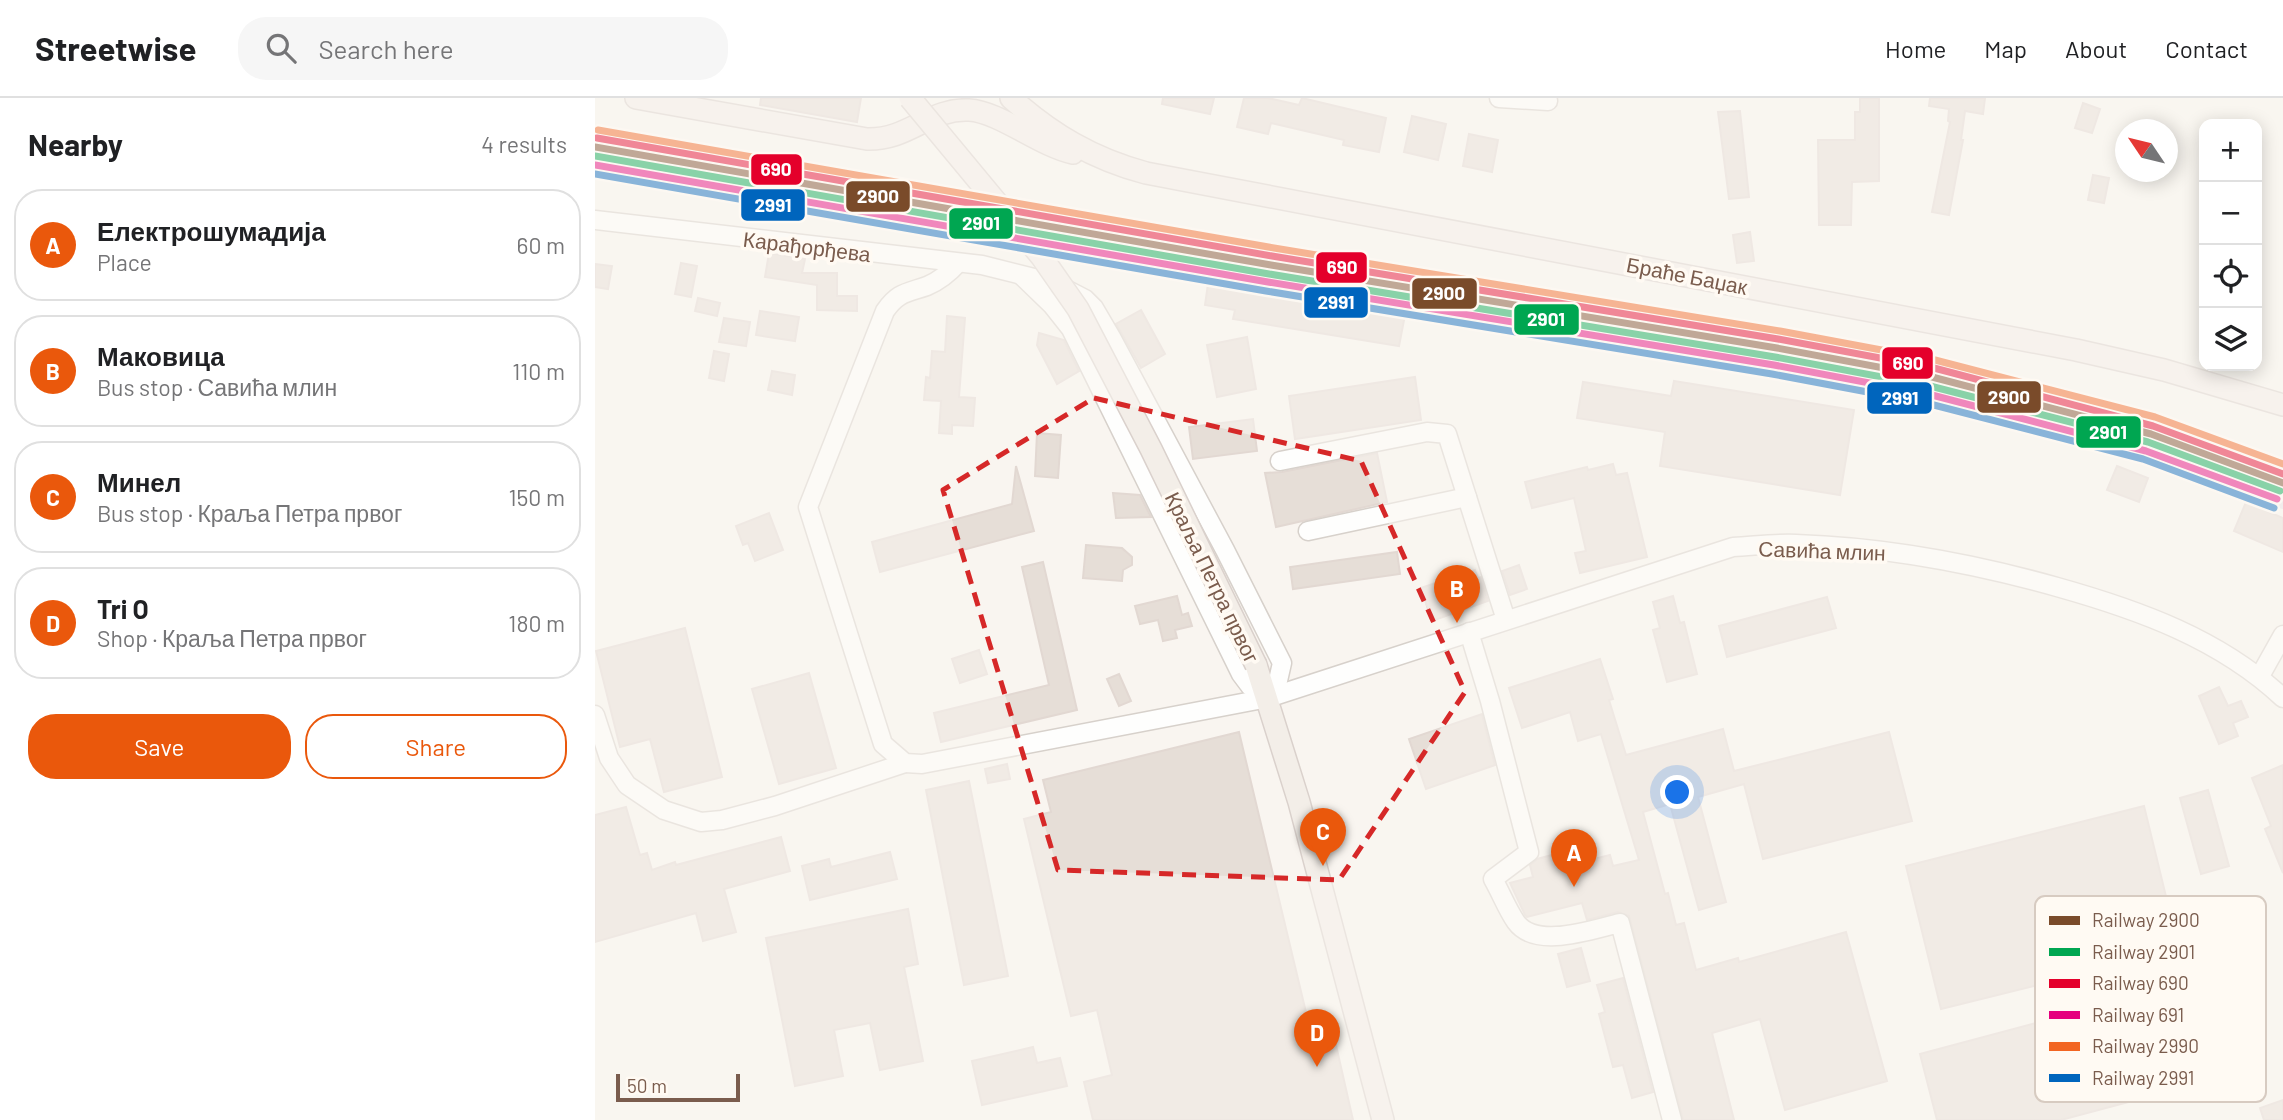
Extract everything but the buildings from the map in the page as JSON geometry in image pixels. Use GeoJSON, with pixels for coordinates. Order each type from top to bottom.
{"type":"FeatureCollection","features":[{"type":"Feature","properties":{"kind":"main road","name":"Браће Баџак"},"geometry":{"type":"LineString","coordinates":[[636,98],[857,135],[867,139],[889,138],[909,131],[935,106],[969,110],[996,118],[1060,150],[1090,154]]}},
{"type":"Feature","properties":{"kind":"main road","name":"Краља Петра првог"},"geometry":{"type":"LineString","coordinates":[[910,98],[1041,256],[1078,309],[1151,449],[1256,666],[1299,802],[1384,1120]]}},
{"type":"Feature","properties":{"kind":"main road"},"geometry":{"type":"LineString","coordinates":[[977,98],[996,118]]}},
{"type":"Feature","properties":{"kind":"main road","name":"Браће Баџак"},"geometry":{"type":"LineString","coordinates":[[1011,98],[1045,125],[1090,154],[1146,173],[2076,350],[2164,370],[2283,405]]}},
{"type":"Feature","properties":{"kind":"street"},"geometry":{"type":"LineString","coordinates":[[935,106],[956,98]]}},
{"type":"Feature","properties":{"kind":"street"},"geometry":{"type":"LineString","coordinates":[[1499,98],[1548,101]]}},
{"type":"Feature","properties":{"kind":"street","name":"Карађорђева"},"geometry":{"type":"LineString","coordinates":[[595,220],[958,263],[1019,273],[1054,283],[1085,299],[1094,308],[1111,337],[1219,538],[1282,663],[1277,684],[1268,698]]}},
{"type":"Feature","properties":{"kind":"street"},"geometry":{"type":"LineString","coordinates":[[905,763],[883,744],[808,507],[885,311],[907,290],[936,281],[958,263]]}},
{"type":"Feature","properties":{"kind":"street"},"geometry":{"type":"LineString","coordinates":[[1019,273],[1052,304],[1071,329],[1241,674],[1250,686],[1268,698]]}},
{"type":"Feature","properties":{"kind":"street"},"geometry":{"type":"LineString","coordinates":[[1280,461],[1427,432],[1447,434],[1506,620]]}},
{"type":"Feature","properties":{"kind":"street"},"geometry":{"type":"LineString","coordinates":[[1308,531],[1467,496]]}},
{"type":"Feature","properties":{"kind":"street","name":"Савића млин"},"geometry":{"type":"LineString","coordinates":[[595,715],[609,758],[627,785],[664,810],[701,822],[722,820],[775,806],[905,763],[922,764],[1268,698],[1733,547],[1795,544],[1942,559],[2000,572],[2147,615],[2197,639],[2260,676],[2283,698]]}},
{"type":"Feature","properties":{"kind":"street"},"geometry":{"type":"LineString","coordinates":[[1469,632],[1485,675],[1529,852],[1493,879],[1518,925],[1534,934],[1554,937],[1620,923],[1672,1120]]}},
{"type":"Feature","properties":{"kind":"street"},"geometry":{"type":"LineString","coordinates":[[2260,676],[2283,635]]}},
{"type":"Feature","properties":{"kind":"highlighted area"},"geometry":{"type":"Polygon","coordinates":[[[1094,398],[1361,461],[1465,692],[1339,880],[1058,870],[943,490],[1094,398]]]}},
{"type":"Feature","properties":{"kind":"railway"},"geometry":{"type":"LineString","coordinates":[[595,172],[1500,321],[1878,390],[2043,426],[2204,475],[2283,505]]}},
{"type":"Feature","properties":{"kind":"rail line","name":"2990"},"geometry":{"type":"LineString","coordinates":[[598,130],[1274,248],[1780,331],[1935,360],[2155,417],[2283,464]]}},
{"type":"Feature","properties":{"kind":"rail line","name":"690"},"geometry":{"type":"LineString","coordinates":[[597,138],[1272,256],[1778,339],[1934,368],[2153,426],[2283,474]]}},
{"type":"Feature","properties":{"kind":"rail line","name":"2900"},"geometry":{"type":"LineString","coordinates":[[595,147],[1271,265],[1777,348],[1932,377],[2151,434],[2283,483]]}},
{"type":"Feature","properties":{"kind":"rail line","name":"2901"},"geometry":{"type":"LineString","coordinates":[[595,156],[1269,274],[1775,357],[1930,386],[2148,442],[2280,491]]}},
{"type":"Feature","properties":{"kind":"rail line","name":"691"},"geometry":{"type":"LineString","coordinates":[[595,165],[1268,282],[1774,365],[1928,394],[2146,451],[2277,499]]}},
{"type":"Feature","properties":{"kind":"rail line","name":"2991"},"geometry":{"type":"LineString","coordinates":[[595,174],[1266,291],[1772,374],[1926,403],[2143,459],[2274,508]]}},
{"type":"Feature","properties":{"kind":"place","name":"Маковица"},"geometry":{"type":"Point","coordinates":[1457,623]}},
{"type":"Feature","properties":{"kind":"place","name":"Минел"},"geometry":{"type":"Point","coordinates":[1323,866]}},
{"type":"Feature","properties":{"kind":"place","name":"Електрошумадија"},"geometry":{"type":"Point","coordinates":[1574,887]}},
{"type":"Feature","properties":{"kind":"place","name":"Tri O"},"geometry":{"type":"Point","coordinates":[1317,1067]}}]}
